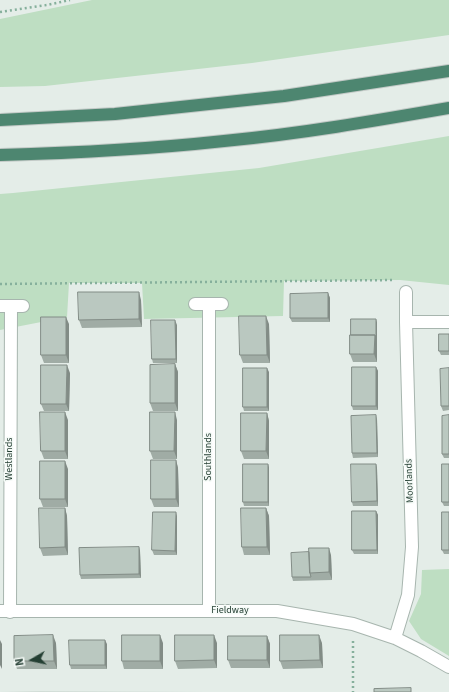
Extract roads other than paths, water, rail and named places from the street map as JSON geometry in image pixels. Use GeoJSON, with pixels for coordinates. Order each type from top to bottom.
{"type":"FeatureCollection","features":[{"type":"Feature","properties":{"kind":"highway"},"geometry":{"type":"LineString","coordinates":[[0,120],[114,114],[276,97],[449,71]]}},
{"type":"Feature","properties":{"kind":"highway"},"geometry":{"type":"LineString","coordinates":[[0,156],[93,152],[224,141],[345,126],[449,108]]}},
{"type":"Feature","properties":{"kind":"street","name":"Moorlands"},"geometry":{"type":"LineString","coordinates":[[395,638],[408,595],[412,547],[406,292]]}},
{"type":"Feature","properties":{"kind":"street"},"geometry":{"type":"LineString","coordinates":[[194,304],[222,304]]}},
{"type":"Feature","properties":{"kind":"street","name":"Southlands"},"geometry":{"type":"LineString","coordinates":[[209,304],[209,611]]}},
{"type":"Feature","properties":{"kind":"street","name":"Westlands"},"geometry":{"type":"LineString","coordinates":[[5,612],[11,306]]}},
{"type":"Feature","properties":{"kind":"street"},"geometry":{"type":"LineString","coordinates":[[406,322],[449,322]]}},
{"type":"Feature","properties":{"kind":"street","name":"Fieldway"},"geometry":{"type":"LineString","coordinates":[[5,612],[277,610],[353,624],[395,638],[449,667]]}}]}
